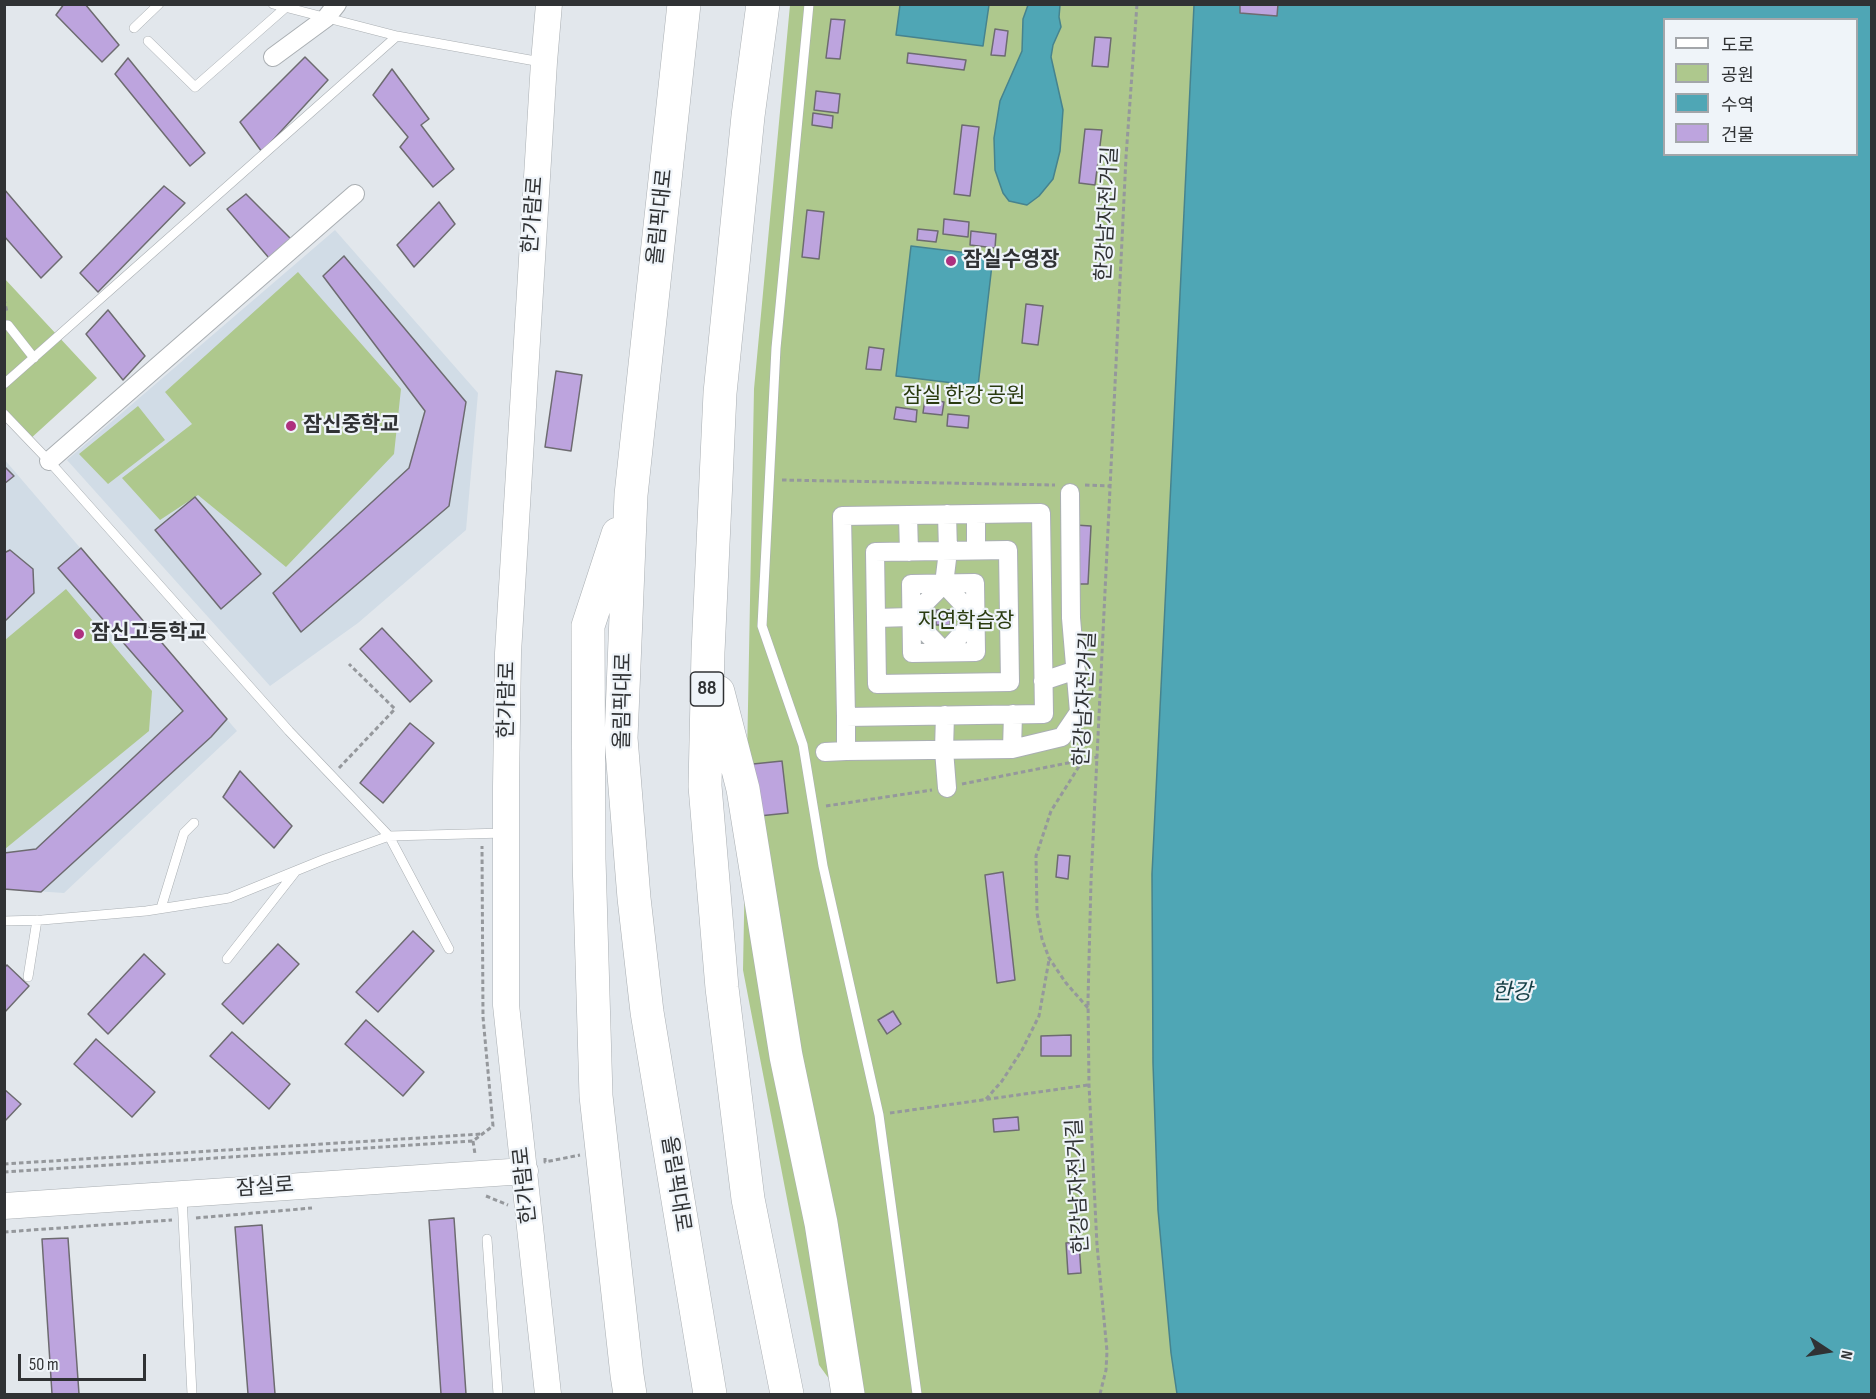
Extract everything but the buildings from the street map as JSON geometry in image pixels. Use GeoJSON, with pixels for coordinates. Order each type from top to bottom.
{"type":"FeatureCollection","features":[{"type":"Feature","properties":{"kind":"highway","name":"올림픽대로"},"geometry":{"type":"LineString","coordinates":[[684,4],[631,495],[622,750],[634,898],[647,1012],[710,1395]]}},
{"type":"Feature","properties":{"kind":"highway","name":"88"},"geometry":{"type":"LineString","coordinates":[[763,4],[748,116],[720,393],[708,652],[705,786],[722,988],[748,1199],[785,1382]]}},
{"type":"Feature","properties":{"kind":"highway"},"geometry":{"type":"LineString","coordinates":[[630,1395],[596,1096],[589,859],[588,626],[631,495]]}},
{"type":"Feature","properties":{"kind":"highway"},"geometry":{"type":"LineString","coordinates":[[708,652],[743,789],[786,1056],[821,1223],[848,1395]]}},
{"type":"Feature","properties":{"kind":"street","name":"한가람로"},"geometry":{"type":"LineString","coordinates":[[548,1395],[506,1005],[506,833],[508,653],[549,4]]}},
{"type":"Feature","properties":{"kind":"street"},"geometry":{"type":"LineString","coordinates":[[273,57],[331,11]]}},
{"type":"Feature","properties":{"kind":"street"},"geometry":{"type":"LineString","coordinates":[[49,461],[355,194]]}},
{"type":"Feature","properties":{"kind":"street"},"geometry":{"type":"LineString","coordinates":[[825,752],[1012,749],[1062,737],[1079,712],[1071,618],[1069,488]]}},
{"type":"Feature","properties":{"kind":"street"},"geometry":{"type":"LineString","coordinates":[[846,717],[1044,714],[1041,513],[842,516],[846,751]]}},
{"type":"Feature","properties":{"kind":"street"},"geometry":{"type":"LineString","coordinates":[[876,618],[911,617],[944,584],[948,551],[947,514]]}},
{"type":"Feature","properties":{"kind":"street"},"geometry":{"type":"LineString","coordinates":[[976,514],[976,550]]}},
{"type":"Feature","properties":{"kind":"street"},"geometry":{"type":"LineString","coordinates":[[908,515],[909,552]]}},
{"type":"Feature","properties":{"kind":"street"},"geometry":{"type":"LineString","coordinates":[[1041,548],[1070,549]]}},
{"type":"Feature","properties":{"kind":"street"},"geometry":{"type":"LineString","coordinates":[[1008,550],[1010,682],[877,684],[875,552],[948,551],[1008,550]]}},
{"type":"Feature","properties":{"kind":"street"},"geometry":{"type":"LineString","coordinates":[[1009,582],[1042,581]]}},
{"type":"Feature","properties":{"kind":"street"},"geometry":{"type":"LineString","coordinates":[[944,584],[976,618],[1009,618]]}},
{"type":"Feature","properties":{"kind":"street"},"geometry":{"type":"LineString","coordinates":[[843,585],[875,585]]}},
{"type":"Feature","properties":{"kind":"street"},"geometry":{"type":"LineString","coordinates":[[911,617],[945,652]]}},
{"type":"Feature","properties":{"kind":"street"},"geometry":{"type":"LineString","coordinates":[[943,683],[945,652],[976,618]]}},
{"type":"Feature","properties":{"kind":"street"},"geometry":{"type":"LineString","coordinates":[[1042,618],[1071,618]]}},
{"type":"Feature","properties":{"kind":"street"},"geometry":{"type":"LineString","coordinates":[[1010,647],[1043,648]]}},
{"type":"Feature","properties":{"kind":"street"},"geometry":{"type":"LineString","coordinates":[[844,652],[877,651]]}},
{"type":"Feature","properties":{"kind":"street"},"geometry":{"type":"LineString","coordinates":[[1043,681],[1077,670]]}},
{"type":"Feature","properties":{"kind":"street"},"geometry":{"type":"LineString","coordinates":[[979,682],[979,715]]}},
{"type":"Feature","properties":{"kind":"street"},"geometry":{"type":"LineString","coordinates":[[911,684],[912,716]]}},
{"type":"Feature","properties":{"kind":"street"},"geometry":{"type":"LineString","coordinates":[[1012,714],[1012,749]]}},
{"type":"Feature","properties":{"kind":"street"},"geometry":{"type":"LineString","coordinates":[[945,715],[944,750],[947,788]]}},
{"type":"Feature","properties":{"kind":"street","name":"잠실로"},"geometry":{"type":"LineString","coordinates":[[4,1206],[525,1171]]}},
{"type":"Feature","properties":{"kind":"lane"},"geometry":{"type":"LineString","coordinates":[[134,28],[159,4]]}},
{"type":"Feature","properties":{"kind":"lane"},"geometry":{"type":"LineString","coordinates":[[273,4],[285,8],[331,11],[397,36],[544,62]]}},
{"type":"Feature","properties":{"kind":"lane"},"geometry":{"type":"LineString","coordinates":[[809,4],[776,348],[762,626],[803,745],[823,866],[879,1114],[917,1395]]}},
{"type":"Feature","properties":{"kind":"lane"},"geometry":{"type":"LineString","coordinates":[[148,41],[195,87],[285,8]]}},
{"type":"Feature","properties":{"kind":"lane"},"geometry":{"type":"LineString","coordinates":[[4,384],[397,36]]}},
{"type":"Feature","properties":{"kind":"lane"},"geometry":{"type":"LineString","coordinates":[[4,325],[8,325],[34,358]]}},
{"type":"Feature","properties":{"kind":"lane"},"geometry":{"type":"LineString","coordinates":[[4,414],[49,461],[289,731],[389,836],[449,950]]}},
{"type":"Feature","properties":{"kind":"lane"},"geometry":{"type":"LineString","coordinates":[[161,908],[184,832],[194,823]]}},
{"type":"Feature","properties":{"kind":"lane"},"geometry":{"type":"LineString","coordinates":[[4,921],[161,908],[229,898],[389,836],[506,833]]}},
{"type":"Feature","properties":{"kind":"lane"},"geometry":{"type":"LineString","coordinates":[[227,959],[297,870]]}},
{"type":"Feature","properties":{"kind":"lane"},"geometry":{"type":"LineString","coordinates":[[28,977],[37,920]]}},
{"type":"Feature","properties":{"kind":"lane"},"geometry":{"type":"LineString","coordinates":[[182,1194],[192,1395]]}},
{"type":"Feature","properties":{"kind":"lane"},"geometry":{"type":"LineString","coordinates":[[488,1239],[498,1395]]}},
{"type":"Feature","properties":{"kind":"path","name":"한강남자전거길"},"geometry":{"type":"LineString","coordinates":[[1100,1395],[1106,1370],[1107,1351],[1097,1245],[1089,1085],[1091,881],[1126,157],[1137,4]]}},
{"type":"Feature","properties":{"kind":"path"},"geometry":{"type":"LineString","coordinates":[[770,480],[1069,488],[1110,486]]}},
{"type":"Feature","properties":{"kind":"path"},"geometry":{"type":"LineString","coordinates":[[331,776],[395,709],[349,664]]}},
{"type":"Feature","properties":{"kind":"path"},"geometry":{"type":"LineString","coordinates":[[1062,737],[1083,760],[1051,811],[1036,856],[1037,914],[1049,958],[1088,1009]]}},
{"type":"Feature","properties":{"kind":"path"},"geometry":{"type":"LineString","coordinates":[[986,1100],[1002,1081],[1022,1050],[1039,1016],[1049,958]]}},
{"type":"Feature","properties":{"kind":"path"},"geometry":{"type":"LineString","coordinates":[[879,1114],[1089,1085]]}},
{"type":"Feature","properties":{"kind":"path"},"geometry":{"type":"LineString","coordinates":[[4,1172],[473,1141],[493,1126],[491,1111]]}},
{"type":"Feature","properties":{"kind":"path"},"geometry":{"type":"LineString","coordinates":[[4,1164],[482,1134]]}},
{"type":"Feature","properties":{"kind":"path"},"geometry":{"type":"LineString","coordinates":[[544,1152],[545,1162],[581,1154]]}},
{"type":"Feature","properties":{"kind":"path"},"geometry":{"type":"LineString","coordinates":[[481,1194],[516,1208]]}},
{"type":"Feature","properties":{"kind":"path"},"geometry":{"type":"LineString","coordinates":[[4,1232],[183,1220],[314,1208]]}},
{"type":"Feature","properties":{"kind":"shaded area","name":"잠신중학교"},"geometry":{"type":"Polygon","coordinates":[[[335,230],[478,393],[466,530],[358,623],[270,686],[67,460],[335,230]]]}},
{"type":"Feature","properties":{"kind":"shaded area","name":"잠신고등학교"},"geometry":{"type":"Polygon","coordinates":[[[4,459],[237,731],[64,893],[5,889],[4,459]]]}},
{"type":"Feature","properties":{"kind":"green space","name":"잠실 한강 공원"},"geometry":{"type":"Polygon","coordinates":[[[790,5],[1194,5],[1152,874],[1153,1063],[1158,1210],[1177,1394],[840,1394],[819,1365],[743,970],[754,389],[790,5]]]}},
{"type":"Feature","properties":{"kind":"green space"},"geometry":{"type":"Polygon","coordinates":[[[298,272],[401,389],[394,454],[286,567],[198,495],[160,520],[122,478],[192,424],[165,392],[298,272]]]}},
{"type":"Feature","properties":{"kind":"green space"},"geometry":{"type":"Polygon","coordinates":[[[4,278],[97,378],[29,440],[5,414],[4,278]]]}},
{"type":"Feature","properties":{"kind":"green space"},"geometry":{"type":"Polygon","coordinates":[[[138,406],[165,440],[108,484],[79,454],[138,406]]]}},
{"type":"Feature","properties":{"kind":"green space"},"geometry":{"type":"Polygon","coordinates":[[[66,589],[152,691],[149,731],[5,849],[5,640],[66,589]]]}},
{"type":"Feature","properties":{"kind":"water"},"geometry":{"type":"Polygon","coordinates":[[[900,5],[989,5],[983,46],[896,35],[900,5]]]}},
{"type":"Feature","properties":{"kind":"water"},"geometry":{"type":"Polygon","coordinates":[[[1028,5],[1060,5],[1061,27],[1053,45],[1051,57],[1063,110],[1060,151],[1053,179],[1039,196],[1027,205],[1009,201],[1003,193],[995,170],[994,138],[1000,101],[1022,51],[1023,19],[1028,5]]]}},
{"type":"Feature","properties":{"kind":"water","name":"한강"},"geometry":{"type":"Polygon","coordinates":[[[1194,5],[1871,5],[1871,1394],[1177,1394],[1158,1210],[1153,1063],[1152,874],[1194,5]]]}},
{"type":"Feature","properties":{"kind":"water"},"geometry":{"type":"Polygon","coordinates":[[[911,246],[993,256],[978,386],[896,376],[911,246]]]}},
{"type":"Feature","properties":{"kind":"place","name":"잠실수영장"},"geometry":{"type":"Point","coordinates":[951,261]}},
{"type":"Feature","properties":{"kind":"place","name":"잠신중학교"},"geometry":{"type":"Point","coordinates":[291,426]}},
{"type":"Feature","properties":{"kind":"place","name":"잠신고등학교"},"geometry":{"type":"Point","coordinates":[79,634]}},
{"type":"Feature","properties":{"kind":"park label","name":"자연학습장"},"geometry":{"type":"Point","coordinates":[966,622]}}]}
